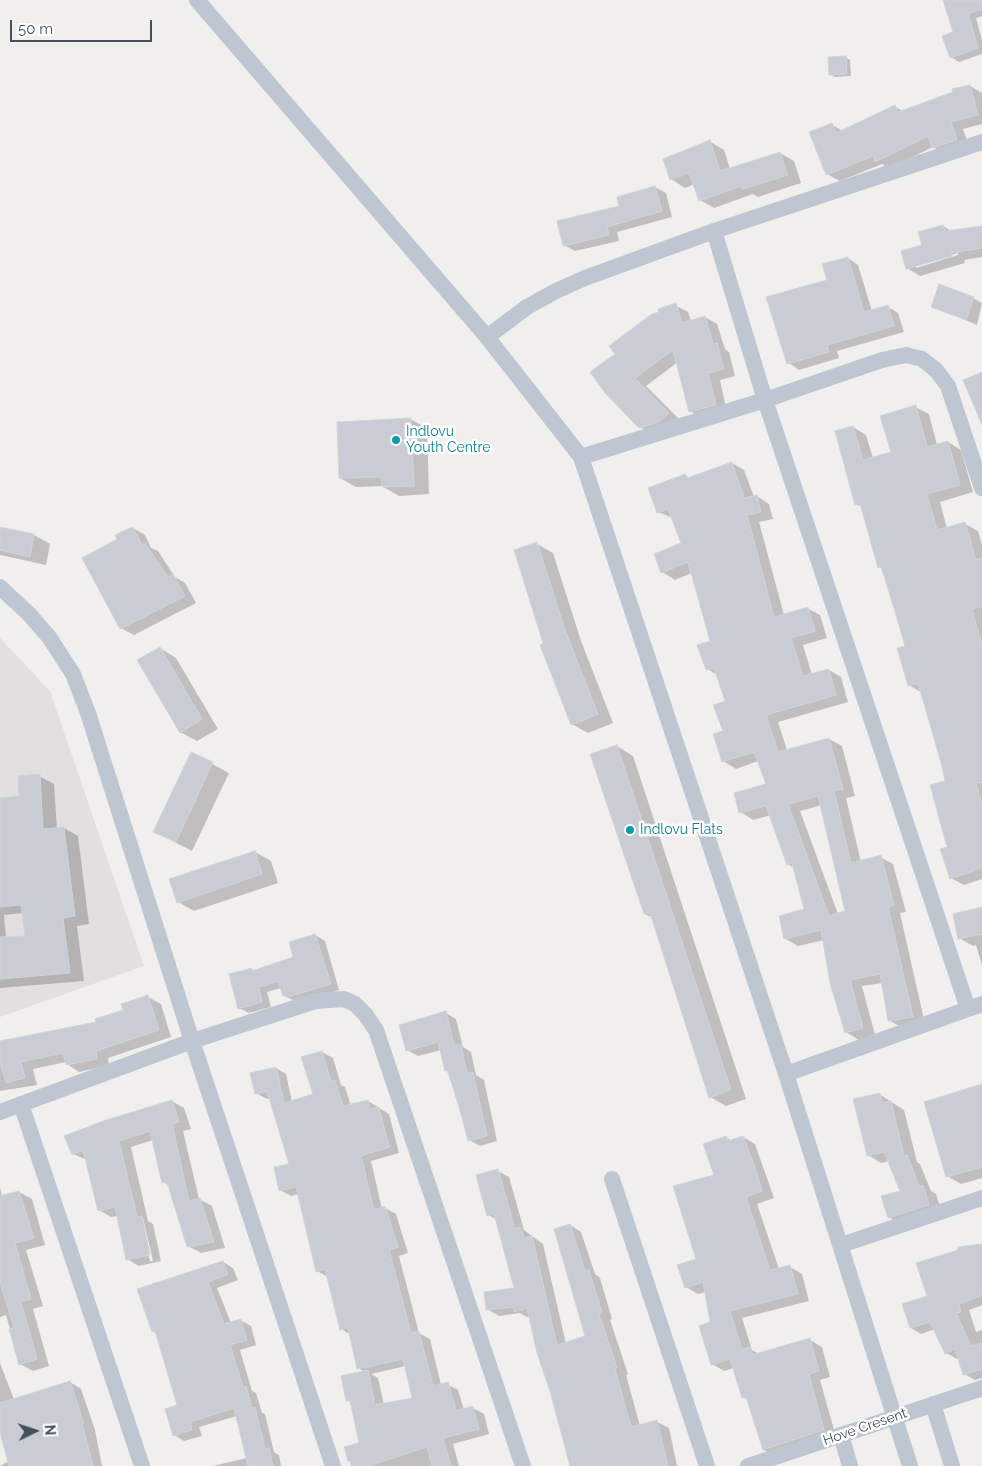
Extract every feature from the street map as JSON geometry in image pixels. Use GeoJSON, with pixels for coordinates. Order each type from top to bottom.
{"type":"FeatureCollection","features":[{"type":"Feature","properties":{"kind":"street"},"geometry":{"type":"LineString","coordinates":[[197,0],[487,337],[582,457],[786,1074],[910,1466]]}},
{"type":"Feature","properties":{"kind":"street"},"geometry":{"type":"LineString","coordinates":[[487,337],[527,307],[556,291],[714,231],[982,142]]}},
{"type":"Feature","properties":{"kind":"street"},"geometry":{"type":"LineString","coordinates":[[714,231],[765,400],[975,1007],[786,1074]]}},
{"type":"Feature","properties":{"kind":"street"},"geometry":{"type":"LineString","coordinates":[[582,457],[765,400],[882,360],[906,355],[922,359],[936,370],[948,386],[982,488]]}},
{"type":"Feature","properties":{"kind":"street"},"geometry":{"type":"LineString","coordinates":[[0,587],[29,614],[49,637],[73,674],[88,713],[192,1041],[333,1466]]}},
{"type":"Feature","properties":{"kind":"street"},"geometry":{"type":"LineString","coordinates":[[0,1112],[192,1041],[316,1001],[344,999],[354,1004],[365,1014],[376,1030],[523,1466]]}},
{"type":"Feature","properties":{"kind":"street"},"geometry":{"type":"LineString","coordinates":[[21,1104],[142,1466]]}},
{"type":"Feature","properties":{"kind":"street"},"geometry":{"type":"LineString","coordinates":[[612,1179],[707,1466]]}},
{"type":"Feature","properties":{"kind":"street"},"geometry":{"type":"LineString","coordinates":[[841,1245],[982,1198]]}},
{"type":"Feature","properties":{"kind":"street","name":"Hove Cresent"},"geometry":{"type":"LineString","coordinates":[[748,1466],[982,1388]]}},
{"type":"Feature","properties":{"kind":"street"},"geometry":{"type":"LineString","coordinates":[[933,1404],[952,1466]]}},
{"type":"Feature","properties":{"kind":"street"},"geometry":{"type":"LineString","coordinates":[[841,1435],[850,1466]]}},
{"type":"Feature","properties":{"kind":"shaded area"},"geometry":{"type":"Polygon","coordinates":[[[0,638],[50,691],[144,966],[0,1017],[0,638]]]}},
{"type":"Feature","properties":{"kind":"building"},"geometry":{"type":"Polygon","coordinates":[[[943,0],[982,0],[982,9],[968,14],[978,48],[950,58],[942,36],[953,32],[943,0]]]}},
{"type":"Feature","properties":{"kind":"building"},"geometry":{"type":"Polygon","coordinates":[[[846,56],[847,74],[829,75],[828,57],[846,56]]]}},
{"type":"Feature","properties":{"kind":"building"},"geometry":{"type":"Polygon","coordinates":[[[970,85],[978,115],[951,122],[957,140],[932,148],[928,136],[875,162],[873,156],[826,175],[809,132],[832,123],[836,133],[895,105],[898,112],[953,92],[952,89],[970,85]]]}},
{"type":"Feature","properties":{"kind":"building"},"geometry":{"type":"Polygon","coordinates":[[[710,140],[720,171],[780,152],[788,175],[743,189],[741,186],[699,201],[689,173],[670,180],[663,159],[710,140]]]}},
{"type":"Feature","properties":{"kind":"building"},"geometry":{"type":"Polygon","coordinates":[[[655,186],[662,211],[607,227],[609,235],[563,246],[557,221],[619,206],[617,197],[655,186]]]}},
{"type":"Feature","properties":{"kind":"building"},"geometry":{"type":"Polygon","coordinates":[[[943,225],[945,231],[982,226],[982,248],[951,253],[952,256],[906,269],[901,251],[922,245],[918,232],[943,225]]]}},
{"type":"Feature","properties":{"kind":"building"},"geometry":{"type":"Polygon","coordinates":[[[848,257],[864,312],[888,305],[894,326],[827,345],[829,352],[787,364],[766,297],[827,280],[822,264],[848,257]]]}},
{"type":"Feature","properties":{"kind":"building"},"geometry":{"type":"Polygon","coordinates":[[[939,284],[974,297],[966,320],[931,307],[939,284]]]}},
{"type":"Feature","properties":{"kind":"building"},"geometry":{"type":"Polygon","coordinates":[[[676,303],[682,323],[705,316],[713,344],[717,343],[724,369],[708,373],[716,405],[689,412],[673,350],[635,378],[669,413],[659,422],[639,428],[606,394],[590,372],[615,354],[609,346],[652,314],[659,312],[658,309],[676,303]]]}},
{"type":"Feature","properties":{"kind":"building"},"geometry":{"type":"Polygon","coordinates":[[[982,372],[982,425],[963,380],[982,372]]]}},
{"type":"Feature","properties":{"kind":"building"},"geometry":{"type":"Polygon","coordinates":[[[916,405],[927,447],[948,441],[960,485],[927,494],[937,530],[965,522],[976,560],[982,558],[982,606],[972,609],[982,646],[982,782],[976,783],[982,804],[982,868],[950,879],[940,849],[947,847],[930,785],[945,781],[942,766],[918,683],[908,686],[897,648],[905,646],[882,567],[878,568],[860,503],[855,505],[835,431],[853,426],[863,460],[891,452],[880,416],[916,405]]]}},
{"type":"Feature","properties":{"kind":"building","name":"Indlovu Youth Centre"},"geometry":{"type":"Polygon","coordinates":[[[411,418],[414,486],[382,487],[381,477],[339,478],[337,422],[411,418]]]}},
{"type":"Feature","properties":{"kind":"building"},"geometry":{"type":"Polygon","coordinates":[[[732,462],[744,498],[757,495],[761,512],[747,515],[774,617],[808,607],[815,631],[791,638],[803,676],[829,669],[836,695],[766,715],[778,752],[829,738],[843,789],[834,791],[851,863],[881,855],[894,905],[888,907],[913,1017],[888,1021],[880,974],[850,980],[863,1028],[845,1033],[830,983],[821,930],[784,939],[779,916],[804,909],[792,863],[787,865],[766,806],[739,813],[734,793],[766,784],[754,752],[722,762],[713,734],[723,731],[713,705],[725,701],[714,668],[706,670],[697,645],[710,641],[688,562],[661,573],[654,554],[681,543],[668,509],[657,513],[648,488],[685,474],[687,478],[732,462]],[[818,796],[788,804],[829,916],[845,911],[818,796]]]}},
{"type":"Feature","properties":{"kind":"building"},"geometry":{"type":"Polygon","coordinates":[[[0,527],[34,534],[30,557],[0,550],[0,527]]]}},
{"type":"Feature","properties":{"kind":"building"},"geometry":{"type":"Polygon","coordinates":[[[133,527],[142,545],[145,543],[168,577],[173,574],[185,596],[120,629],[82,558],[117,539],[115,535],[133,527]]]}},
{"type":"Feature","properties":{"kind":"building"},"geometry":{"type":"Polygon","coordinates":[[[537,542],[565,630],[598,714],[571,725],[540,645],[543,643],[514,550],[537,542]]]}},
{"type":"Feature","properties":{"kind":"building"},"geometry":{"type":"Polygon","coordinates":[[[160,647],[202,719],[180,733],[137,660],[160,647]]]}},
{"type":"Feature","properties":{"kind":"building"},"geometry":{"type":"Polygon","coordinates":[[[617,745],[731,1090],[709,1098],[650,913],[644,914],[590,754],[617,745]]]}},
{"type":"Feature","properties":{"kind":"building"},"geometry":{"type":"Polygon","coordinates":[[[191,752],[213,762],[176,842],[153,832],[191,752]]]}},
{"type":"Feature","properties":{"kind":"building"},"geometry":{"type":"Polygon","coordinates":[[[40,774],[43,829],[64,827],[75,916],[63,918],[70,973],[0,979],[0,937],[25,936],[21,905],[0,907],[0,798],[19,796],[18,776],[40,774]]]}},
{"type":"Feature","properties":{"kind":"building"},"geometry":{"type":"Polygon","coordinates":[[[255,851],[262,874],[177,903],[169,879],[255,851]]]}},
{"type":"Feature","properties":{"kind":"building"},"geometry":{"type":"Polygon","coordinates":[[[982,907],[982,934],[958,939],[953,914],[982,907]]]}},
{"type":"Feature","properties":{"kind":"building"},"geometry":{"type":"Polygon","coordinates":[[[315,934],[331,984],[288,997],[287,995],[283,996],[278,981],[259,987],[262,1002],[238,1009],[229,974],[252,968],[252,971],[293,957],[289,942],[315,934]]]}},
{"type":"Feature","properties":{"kind":"building"},"geometry":{"type":"Polygon","coordinates":[[[148,995],[159,1030],[96,1051],[97,1059],[66,1065],[63,1053],[21,1062],[25,1078],[6,1083],[0,1062],[0,1041],[96,1022],[95,1019],[123,1010],[121,1004],[148,995]]]}},
{"type":"Feature","properties":{"kind":"building"},"geometry":{"type":"Polygon","coordinates":[[[446,1011],[454,1046],[461,1044],[467,1074],[473,1072],[487,1136],[468,1141],[457,1098],[447,1070],[445,1071],[438,1042],[406,1051],[399,1025],[446,1011]]]}},
{"type":"Feature","properties":{"kind":"building"},"geometry":{"type":"Polygon","coordinates":[[[322,1051],[331,1081],[335,1080],[343,1106],[368,1100],[370,1109],[379,1107],[389,1147],[361,1156],[374,1210],[385,1206],[398,1247],[389,1250],[411,1333],[419,1331],[433,1386],[448,1382],[456,1411],[473,1406],[479,1429],[443,1438],[451,1466],[432,1466],[427,1447],[368,1466],[351,1466],[350,1461],[348,1461],[344,1447],[359,1443],[350,1400],[346,1401],[341,1376],[368,1370],[375,1405],[412,1398],[403,1359],[357,1369],[348,1328],[340,1330],[325,1269],[316,1272],[296,1187],[279,1191],[274,1167],[289,1164],[267,1091],[255,1094],[250,1073],[276,1067],[284,1103],[313,1094],[301,1057],[322,1051]]]}},
{"type":"Feature","properties":{"kind":"building"},"geometry":{"type":"Polygon","coordinates":[[[982,1084],[982,1167],[946,1177],[924,1102],[982,1084]]]}},
{"type":"Feature","properties":{"kind":"building"},"geometry":{"type":"Polygon","coordinates":[[[880,1093],[882,1103],[891,1101],[904,1156],[907,1155],[919,1186],[923,1185],[929,1205],[888,1218],[881,1196],[900,1191],[884,1152],[867,1156],[853,1099],[880,1093]]]}},
{"type":"Feature","properties":{"kind":"building"},"geometry":{"type":"Polygon","coordinates":[[[172,1100],[179,1122],[172,1124],[189,1201],[200,1198],[214,1242],[187,1247],[167,1182],[162,1183],[150,1131],[119,1141],[137,1217],[142,1216],[150,1255],[126,1260],[115,1207],[98,1211],[83,1150],[72,1155],[64,1136],[103,1121],[172,1100]]]}},
{"type":"Feature","properties":{"kind":"building"},"geometry":{"type":"Polygon","coordinates":[[[726,1136],[728,1141],[743,1136],[756,1170],[762,1191],[746,1197],[770,1270],[790,1265],[798,1294],[730,1311],[742,1350],[750,1347],[752,1355],[810,1338],[819,1371],[809,1374],[824,1430],[763,1450],[746,1397],[742,1398],[730,1359],[711,1365],[699,1326],[710,1322],[703,1282],[685,1288],[677,1265],[696,1259],[673,1186],[714,1175],[703,1144],[726,1136]]]}},
{"type":"Feature","properties":{"kind":"building"},"geometry":{"type":"Polygon","coordinates":[[[498,1169],[515,1229],[521,1227],[524,1239],[532,1236],[557,1345],[585,1336],[554,1229],[570,1224],[585,1271],[589,1270],[602,1313],[599,1314],[617,1368],[615,1369],[631,1427],[657,1420],[668,1466],[570,1466],[550,1391],[537,1353],[527,1308],[514,1312],[513,1307],[486,1310],[484,1292],[514,1288],[494,1214],[487,1216],[476,1175],[498,1169]]]}},
{"type":"Feature","properties":{"kind":"building"},"geometry":{"type":"Polygon","coordinates":[[[19,1191],[34,1238],[15,1243],[31,1299],[21,1302],[37,1359],[19,1365],[9,1329],[14,1328],[0,1282],[0,1196],[19,1191]]]}},
{"type":"Feature","properties":{"kind":"building"},"geometry":{"type":"Polygon","coordinates":[[[982,1244],[982,1295],[959,1304],[961,1312],[956,1313],[971,1346],[982,1343],[982,1369],[963,1375],[955,1349],[945,1354],[930,1322],[910,1328],[902,1304],[927,1296],[916,1263],[958,1250],[958,1247],[982,1244]]]}},
{"type":"Feature","properties":{"kind":"building"},"geometry":{"type":"Polygon","coordinates":[[[223,1261],[228,1274],[208,1282],[224,1324],[241,1319],[247,1340],[230,1345],[243,1387],[246,1386],[252,1408],[255,1407],[265,1449],[269,1448],[273,1466],[248,1466],[234,1408],[190,1422],[192,1430],[173,1436],[165,1409],[177,1405],[155,1331],[152,1332],[137,1289],[223,1261]]]}},
{"type":"Feature","properties":{"kind":"building"},"geometry":{"type":"Polygon","coordinates":[[[70,1381],[84,1424],[82,1424],[93,1466],[9,1466],[0,1433],[0,1403],[70,1381]]]}},
{"type":"Feature","properties":{"kind":"place","name":"Indlovu Youth Centre"},"geometry":{"type":"Point","coordinates":[396,440]}},
{"type":"Feature","properties":{"kind":"place","name":"Indlovu Flats"},"geometry":{"type":"Point","coordinates":[630,830]}}]}
